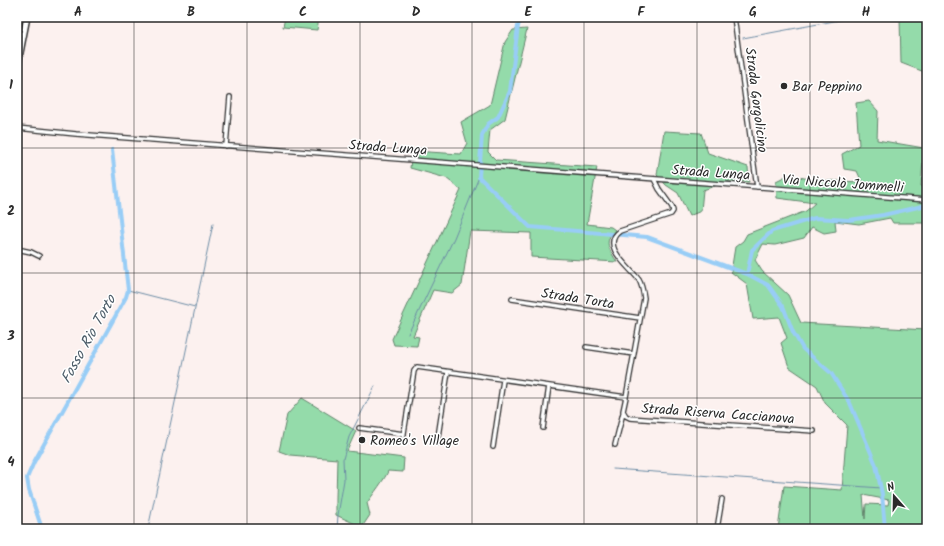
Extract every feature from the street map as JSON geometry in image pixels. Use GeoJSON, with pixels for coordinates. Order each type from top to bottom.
{"type":"FeatureCollection","features":[{"type":"Feature","properties":{"kind":"street"},"geometry":{"type":"LineString","coordinates":[[17,68],[28,17]]}},
{"type":"Feature","properties":{"kind":"street","name":"Strada Gorgolicino"},"geometry":{"type":"LineString","coordinates":[[734,17],[757,187]]}},
{"type":"Feature","properties":{"kind":"street"},"geometry":{"type":"LineString","coordinates":[[17,33],[24,34]]}},
{"type":"Feature","properties":{"kind":"street"},"geometry":{"type":"LineString","coordinates":[[226,146],[230,97]]}},
{"type":"Feature","properties":{"kind":"street","name":"Strada Lunga"},"geometry":{"type":"LineString","coordinates":[[17,128],[226,146],[757,187]]}},
{"type":"Feature","properties":{"kind":"street"},"geometry":{"type":"LineString","coordinates":[[403,439],[414,369],[418,367],[626,397],[644,303],[643,288],[638,278],[622,262],[617,254],[614,246],[614,238],[618,232],[626,228],[671,214],[673,211],[672,207],[659,189],[654,179]]}},
{"type":"Feature","properties":{"kind":"street","name":"Via Niccolò Jommelli"},"geometry":{"type":"LineString","coordinates":[[757,187],[927,200]]}},
{"type":"Feature","properties":{"kind":"street"},"geometry":{"type":"LineString","coordinates":[[17,249],[31,252],[39,256]]}},
{"type":"Feature","properties":{"kind":"street","name":"Strada Torta"},"geometry":{"type":"LineString","coordinates":[[512,299],[640,318]]}},
{"type":"Feature","properties":{"kind":"street"},"geometry":{"type":"LineString","coordinates":[[586,347],[634,354]]}},
{"type":"Feature","properties":{"kind":"street"},"geometry":{"type":"LineString","coordinates":[[437,443],[448,372]]}},
{"type":"Feature","properties":{"kind":"street"},"geometry":{"type":"LineString","coordinates":[[492,447],[503,380]]}},
{"type":"Feature","properties":{"kind":"street"},"geometry":{"type":"LineString","coordinates":[[543,428],[549,386]]}},
{"type":"Feature","properties":{"kind":"street","name":"Strada Riserva Caccianova"},"geometry":{"type":"LineString","coordinates":[[615,445],[626,397]]}},
{"type":"Feature","properties":{"kind":"street","name":"Strada Riserva Caccianova"},"geometry":{"type":"LineString","coordinates":[[623,412],[626,416],[632,418],[814,431]]}},
{"type":"Feature","properties":{"kind":"street"},"geometry":{"type":"LineString","coordinates":[[359,428],[404,434]]}},
{"type":"Feature","properties":{"kind":"street"},"geometry":{"type":"LineString","coordinates":[[717,529],[722,499]]}},
{"type":"Feature","properties":{"kind":"green space"},"geometry":{"type":"Polygon","coordinates":[[[285,17],[319,17],[317,30],[283,27],[285,17]]]}},
{"type":"Feature","properties":{"kind":"green space"},"geometry":{"type":"Polygon","coordinates":[[[900,17],[927,17],[927,73],[901,63],[900,17]]]}},
{"type":"Feature","properties":{"kind":"green space"},"geometry":{"type":"Polygon","coordinates":[[[527,29],[505,119],[490,130],[488,152],[496,160],[597,167],[587,224],[611,227],[615,230],[609,238],[608,246],[617,262],[531,257],[531,233],[470,231],[462,285],[452,293],[433,290],[413,336],[419,337],[417,346],[394,345],[392,339],[461,190],[446,178],[410,168],[412,151],[461,154],[467,143],[461,122],[490,105],[505,42],[513,30],[527,29]]]}},
{"type":"Feature","properties":{"kind":"green space"},"geometry":{"type":"Polygon","coordinates":[[[869,101],[878,111],[877,140],[924,148],[921,186],[927,186],[927,215],[925,223],[893,223],[890,218],[859,224],[835,221],[836,231],[824,233],[812,227],[804,238],[775,245],[763,244],[755,260],[762,271],[788,295],[801,323],[927,330],[927,527],[889,523],[888,529],[778,529],[784,486],[842,490],[847,425],[825,403],[817,386],[789,367],[781,343],[787,338],[779,317],[753,319],[747,284],[731,272],[735,247],[743,241],[747,234],[806,211],[815,203],[777,198],[776,181],[788,175],[815,180],[862,182],[857,171],[844,169],[842,154],[859,145],[856,103],[869,101]],[[863,495],[865,519],[866,504],[888,505],[889,500],[863,495]]]}},
{"type":"Feature","properties":{"kind":"green space"},"geometry":{"type":"Polygon","coordinates":[[[664,131],[701,133],[708,153],[748,167],[749,182],[730,181],[703,190],[701,211],[689,216],[678,193],[666,185],[657,175],[664,131]]]}},
{"type":"Feature","properties":{"kind":"green space"},"geometry":{"type":"Polygon","coordinates":[[[302,398],[356,431],[347,451],[404,458],[403,472],[388,471],[367,503],[370,515],[362,527],[336,515],[337,459],[290,455],[279,451],[287,415],[302,398]]]}},
{"type":"Feature","properties":{"kind":"waterway"},"geometry":{"type":"LineString","coordinates":[[521,17],[518,26],[510,91],[498,117],[488,124],[482,135],[479,177],[530,227],[647,237],[747,274]]}},
{"type":"Feature","properties":{"kind":"waterway"},"geometry":{"type":"LineString","coordinates":[[743,38],[856,17]]}},
{"type":"Feature","properties":{"kind":"waterway"},"geometry":{"type":"LineString","coordinates":[[924,17],[927,30]]}},
{"type":"Feature","properties":{"kind":"waterway","name":"Fosso Rio Torto"},"geometry":{"type":"LineString","coordinates":[[42,529],[29,490],[27,478],[34,462],[126,297],[128,290],[112,150]]}},
{"type":"Feature","properties":{"kind":"waterway"},"geometry":{"type":"LineString","coordinates":[[408,334],[454,238],[479,177]]}},
{"type":"Feature","properties":{"kind":"waterway"},"geometry":{"type":"LineString","coordinates":[[885,529],[882,494],[876,465],[850,403],[831,373],[803,349],[793,332],[783,306],[768,285],[747,274],[752,250],[772,231],[815,218],[849,220],[883,215],[927,205]]}},
{"type":"Feature","properties":{"kind":"waterway"},"geometry":{"type":"LineString","coordinates":[[148,529],[213,224]]}},
{"type":"Feature","properties":{"kind":"waterway"},"geometry":{"type":"LineString","coordinates":[[128,290],[195,307]]}},
{"type":"Feature","properties":{"kind":"waterway"},"geometry":{"type":"LineString","coordinates":[[337,529],[344,480],[343,459],[349,437],[375,386]]}},
{"type":"Feature","properties":{"kind":"waterway"},"geometry":{"type":"LineString","coordinates":[[613,469],[881,488]]}},
{"type":"Feature","properties":{"kind":"place","name":"Bar Peppino"},"geometry":{"type":"Point","coordinates":[784,86]}},
{"type":"Feature","properties":{"kind":"place","name":"Romeo's Village"},"geometry":{"type":"Point","coordinates":[362,440]}}]}
